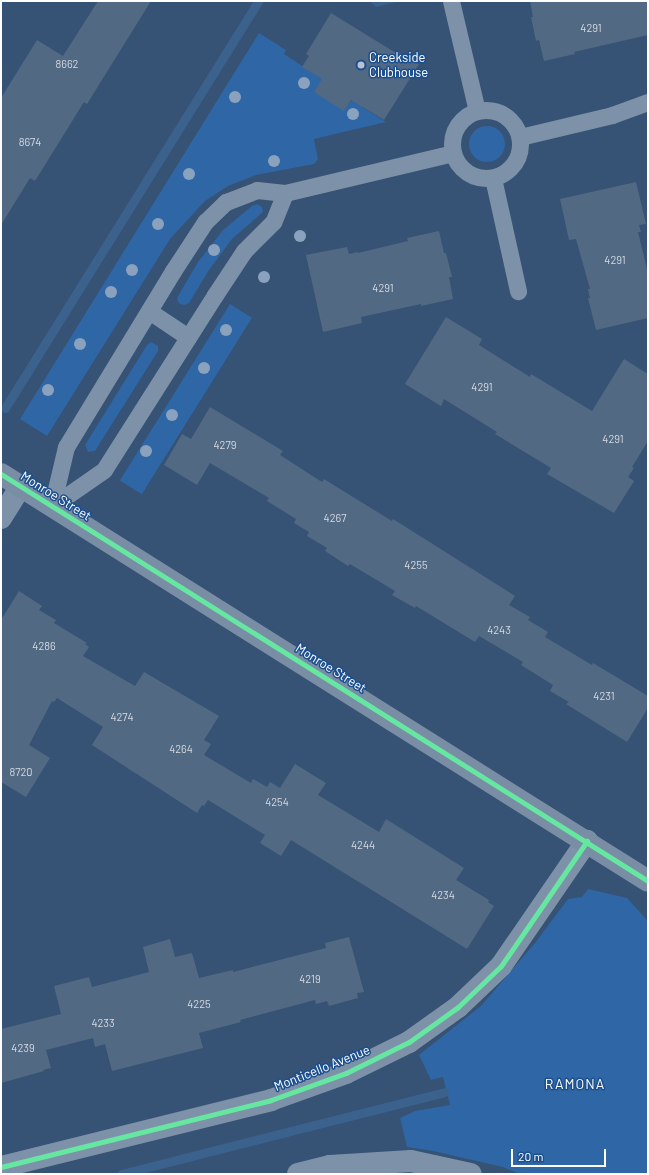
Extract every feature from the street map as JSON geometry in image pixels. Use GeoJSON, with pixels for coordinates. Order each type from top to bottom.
{"type":"FeatureCollection","features":[{"type":"Feature","properties":{"kind":"street","name":"Monroe Street"},"geometry":{"type":"LineString","coordinates":[[1,474],[587,841],[648,881]]}},
{"type":"Feature","properties":{"kind":"street"},"geometry":{"type":"LineString","coordinates":[[1,518],[21,486]]}},
{"type":"Feature","properties":{"kind":"street","name":"Monticello Avenue"},"geometry":{"type":"LineString","coordinates":[[1,1167],[271,1100],[346,1073],[409,1042],[458,1006],[501,966],[587,841]]}},
{"type":"Feature","properties":{"kind":"street"},"geometry":{"type":"LineString","coordinates":[[298,1174],[330,1166],[410,1161],[471,1174]]}},
{"type":"Feature","properties":{"kind":"lane"},"geometry":{"type":"LineString","coordinates":[[451,1],[477,111]]}},
{"type":"Feature","properties":{"kind":"lane"},"geometry":{"type":"LineString","coordinates":[[520,137],[612,115],[648,102]]}},
{"type":"Feature","properties":{"kind":"lane"},"geometry":{"type":"LineString","coordinates":[[489,109],[500,112],[509,118],[516,127],[520,137],[521,148],[518,158],[512,168],[493,178],[482,178],[464,170],[453,153],[452,142],[457,127],[468,115],[477,111],[489,109]]}},
{"type":"Feature","properties":{"kind":"lane"},"geometry":{"type":"LineString","coordinates":[[52,506],[66,447],[148,311],[205,222],[226,202],[257,190],[284,193],[453,153]]}},
{"type":"Feature","properties":{"kind":"lane"},"geometry":{"type":"LineString","coordinates":[[493,178],[518,290]]}},
{"type":"Feature","properties":{"kind":"lane"},"geometry":{"type":"LineString","coordinates":[[52,506],[104,470],[244,251],[273,222],[284,193]]}},
{"type":"Feature","properties":{"kind":"lane"},"geometry":{"type":"LineString","coordinates":[[148,311],[188,337]]}},
{"type":"Feature","properties":{"kind":"shaded area"},"geometry":{"type":"Polygon","coordinates":[[[369,1],[396,1],[397,2],[376,7],[369,1]]]}},
{"type":"Feature","properties":{"kind":"shaded area"},"geometry":{"type":"Polygon","coordinates":[[[259,33],[286,50],[284,54],[322,79],[344,110],[353,98],[363,104],[362,107],[386,122],[314,139],[318,159],[314,164],[256,175],[228,186],[205,201],[170,239],[47,436],[20,419],[259,33]]]}},
{"type":"Feature","properties":{"kind":"shaded area"},"geometry":{"type":"Polygon","coordinates":[[[491,126],[500,131],[504,137],[504,151],[500,157],[491,162],[483,162],[474,157],[470,151],[469,140],[474,131],[480,127],[491,126]]]}},
{"type":"Feature","properties":{"kind":"shaded area"},"geometry":{"type":"Polygon","coordinates":[[[257,204],[262,207],[263,212],[232,239],[209,270],[189,303],[185,305],[180,304],[177,300],[178,296],[198,262],[223,230],[252,206],[257,204]]]}},
{"type":"Feature","properties":{"kind":"shaded area"},"geometry":{"type":"Polygon","coordinates":[[[230,304],[252,318],[142,494],[120,480],[230,304]]]}},
{"type":"Feature","properties":{"kind":"shaded area"},"geometry":{"type":"Polygon","coordinates":[[[151,342],[158,346],[158,351],[95,451],[88,452],[85,445],[147,345],[151,342]]]}},
{"type":"Feature","properties":{"kind":"shaded area"},"geometry":{"type":"Polygon","coordinates":[[[588,889],[627,898],[648,921],[648,1174],[520,1174],[503,1167],[433,1151],[407,1147],[400,1118],[415,1111],[450,1105],[443,1077],[431,1080],[419,1055],[482,1005],[535,943],[568,899],[582,897],[588,889]]]}},
{"type":"Feature","properties":{"kind":"building"},"geometry":{"type":"Polygon","coordinates":[[[98,1],[151,1],[87,104],[84,102],[35,181],[30,178],[1,225],[1,98],[37,40],[63,56],[98,1]]]}},
{"type":"Feature","properties":{"kind":"building"},"geometry":{"type":"Polygon","coordinates":[[[530,1],[648,1],[648,35],[574,52],[575,54],[544,61],[539,40],[536,41],[531,17],[533,17],[530,1]]]}},
{"type":"Feature","properties":{"kind":"building","name":"Creekside Clubhouse"},"geometry":{"type":"Polygon","coordinates":[[[331,13],[396,53],[397,51],[419,64],[384,120],[351,100],[344,111],[314,92],[322,79],[302,67],[309,56],[306,54],[331,13]]]}},
{"type":"Feature","properties":{"kind":"building"},"geometry":{"type":"Polygon","coordinates":[[[636,182],[646,224],[639,225],[641,232],[638,232],[648,273],[648,318],[596,330],[588,298],[590,298],[588,289],[590,289],[576,239],[569,240],[560,199],[636,182]]]}},
{"type":"Feature","properties":{"kind":"building"},"geometry":{"type":"Polygon","coordinates":[[[439,231],[452,277],[449,277],[453,299],[421,306],[421,304],[361,317],[362,323],[323,332],[306,255],[347,247],[349,254],[358,253],[408,241],[407,238],[439,231]]]}},
{"type":"Feature","properties":{"kind":"building"},"geometry":{"type":"Polygon","coordinates":[[[446,317],[482,339],[479,345],[530,377],[531,374],[592,411],[624,359],[648,374],[648,441],[632,467],[634,468],[628,477],[634,481],[614,513],[547,474],[551,468],[495,434],[497,432],[444,399],[441,406],[405,384],[446,317]]]}},
{"type":"Feature","properties":{"kind":"building"},"geometry":{"type":"Polygon","coordinates":[[[210,407],[283,451],[280,455],[322,482],[324,479],[392,521],[393,519],[515,596],[509,605],[530,617],[528,620],[548,632],[545,637],[592,665],[593,663],[648,696],[648,708],[627,742],[566,704],[569,702],[550,691],[553,685],[521,665],[523,662],[479,636],[475,642],[416,606],[415,608],[392,595],[395,591],[350,564],[348,566],[325,551],[327,548],[307,536],[309,532],[294,523],[296,519],[267,501],[269,498],[210,463],[197,485],[164,465],[182,434],[191,439],[210,407]]]}},
{"type":"Feature","properties":{"kind":"building"},"geometry":{"type":"Polygon","coordinates":[[[19,591],[42,606],[39,610],[56,620],[54,623],[87,643],[85,644],[89,647],[83,656],[135,686],[144,672],[219,716],[204,740],[211,744],[204,755],[251,783],[253,779],[267,787],[270,782],[280,788],[295,764],[326,783],[318,795],[379,832],[386,819],[464,868],[456,880],[489,900],[488,902],[494,906],[467,949],[291,840],[281,856],[260,843],[265,835],[208,800],[204,806],[202,805],[197,813],[92,745],[103,727],[57,698],[54,702],[52,701],[29,745],[50,758],[26,797],[1,782],[1,620],[19,591]]]}},
{"type":"Feature","properties":{"kind":"building"},"geometry":{"type":"Polygon","coordinates":[[[349,937],[364,992],[357,993],[358,998],[329,1006],[327,1001],[316,1004],[315,1000],[240,1020],[241,1022],[199,1033],[203,1048],[112,1071],[105,1044],[95,1047],[93,1038],[46,1050],[51,1068],[1,1083],[1,1029],[61,1014],[54,986],[89,977],[92,987],[149,972],[143,947],[170,939],[175,957],[192,953],[199,978],[233,970],[233,972],[326,948],[325,943],[349,937]]]}},
{"type":"Feature","properties":{"kind":"waterway"},"geometry":{"type":"LineString","coordinates":[[5,408],[258,1]]}},
{"type":"Feature","properties":{"kind":"waterway"},"geometry":{"type":"LineString","coordinates":[[121,1174],[444,1092]]}},
{"type":"Feature","properties":{"kind":"cycle path"},"geometry":{"type":"LineString","coordinates":[[1,474],[648,881]]}},
{"type":"Feature","properties":{"kind":"cycle path"},"geometry":{"type":"LineString","coordinates":[[1,1167],[271,1100],[346,1073],[409,1042],[458,1007],[501,966],[587,841]]}},
{"type":"Feature","properties":{"kind":"place","name":"Creekside Clubhouse"},"geometry":{"type":"Point","coordinates":[361,65]}},
{"type":"Feature","properties":{"kind":"district","name":"RAMONA"},"geometry":{"type":"Point","coordinates":[575,1084]}}]}
